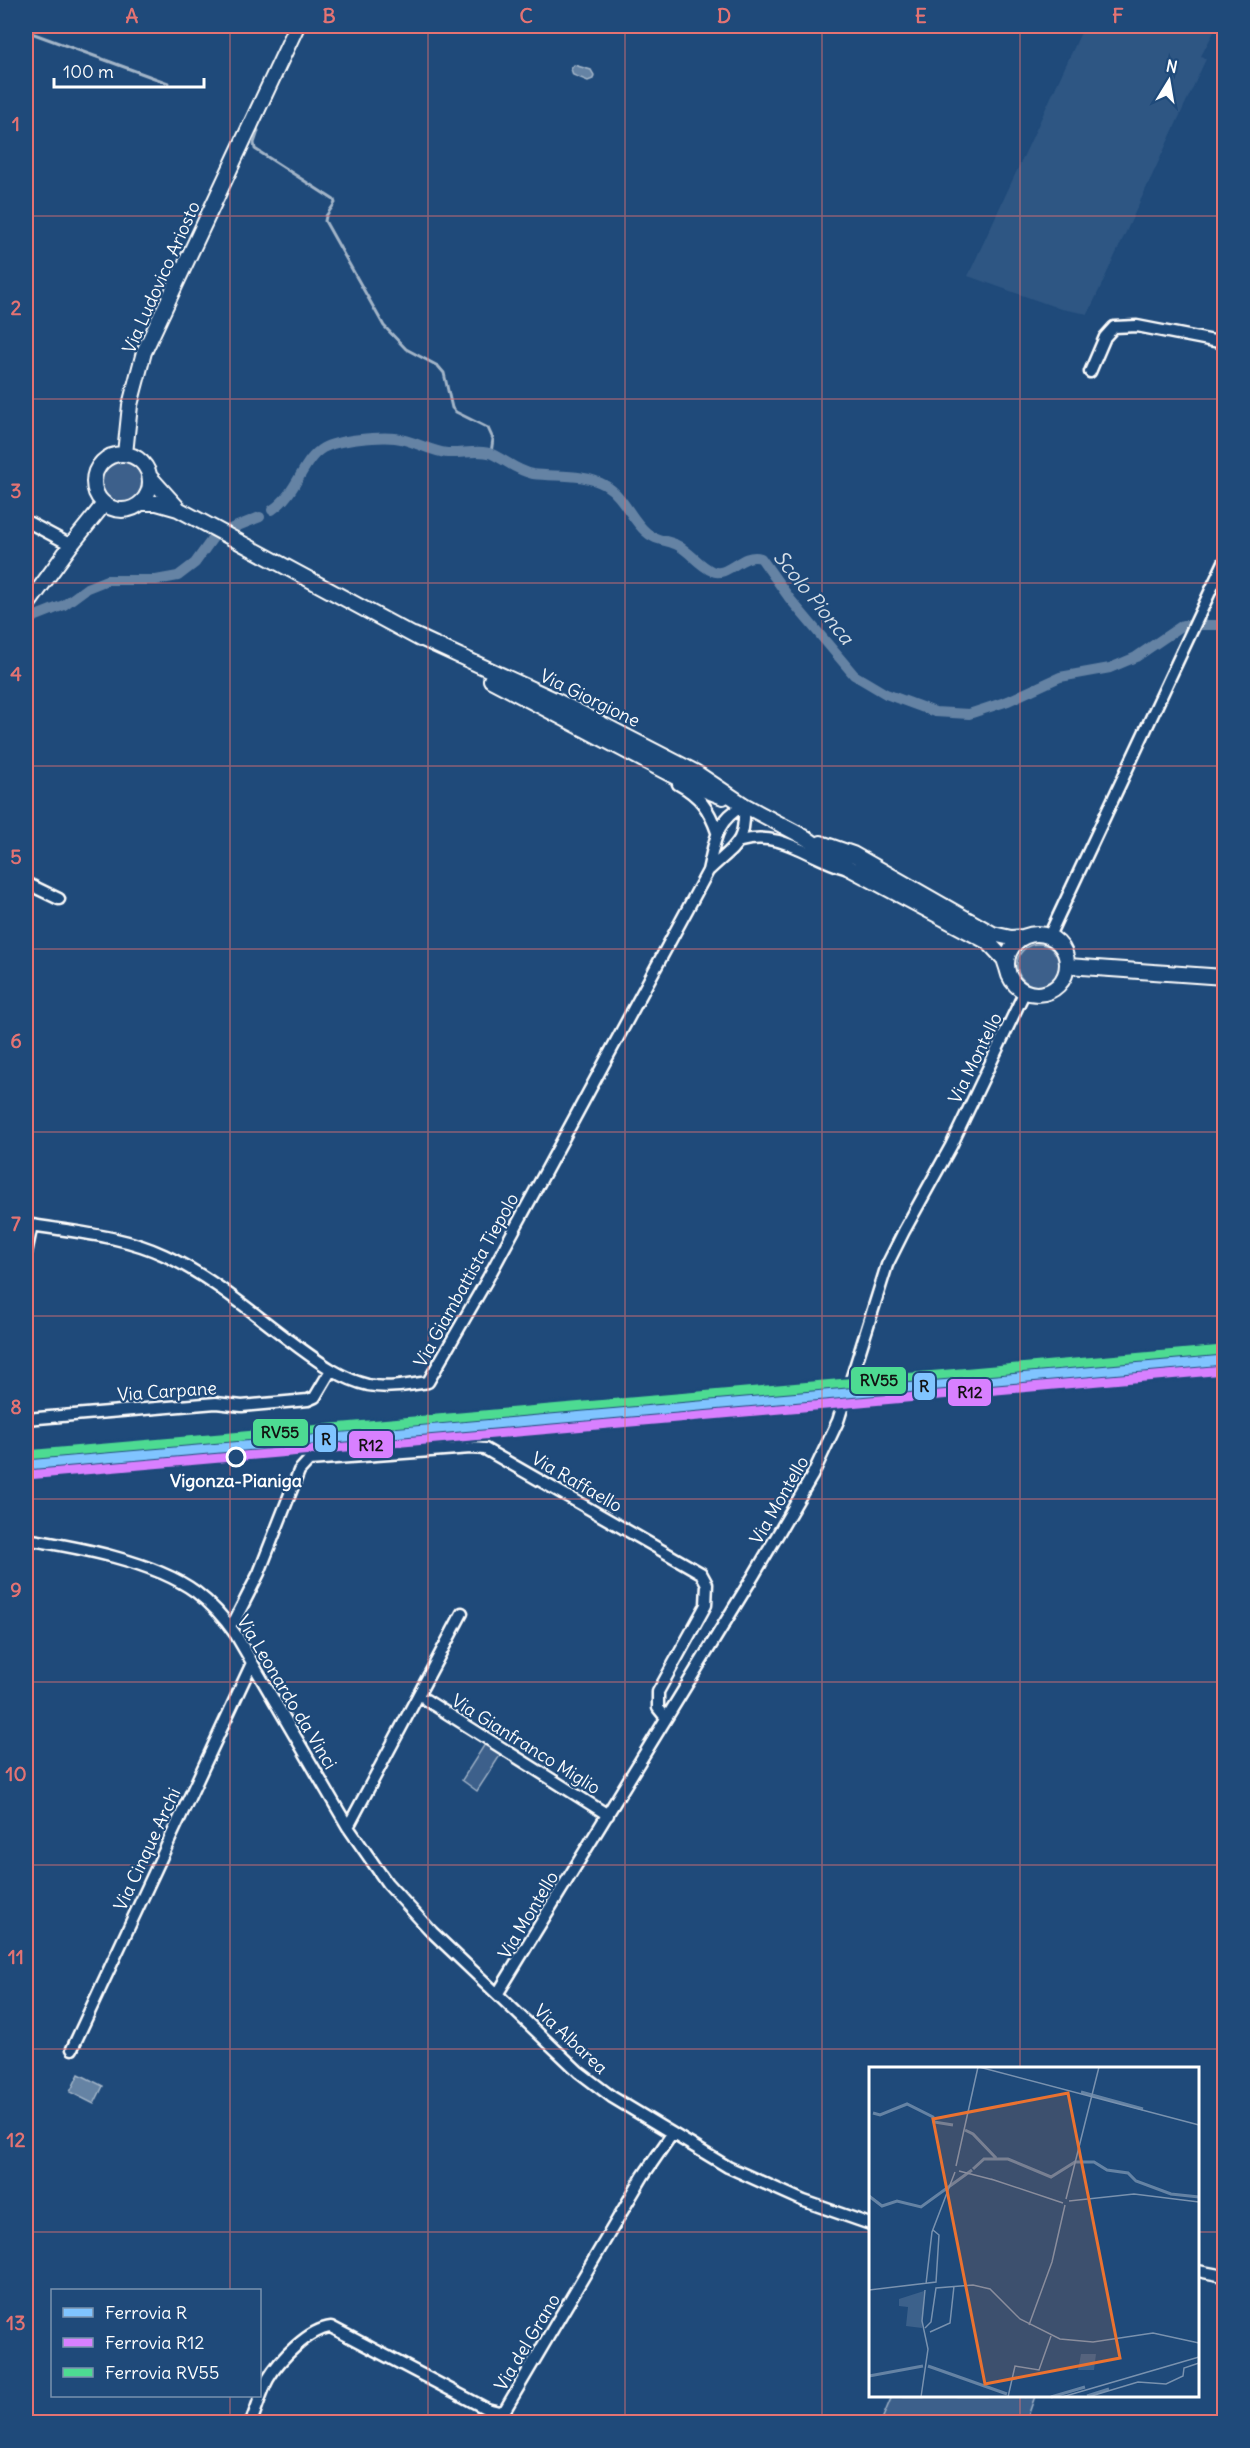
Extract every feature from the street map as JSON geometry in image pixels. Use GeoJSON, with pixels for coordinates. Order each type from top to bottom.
{"type":"FeatureCollection","features":[{"type":"Feature","properties":{"kind":"main road","name":"Via Ludovico Ariosto"},"geometry":{"type":"LineString","coordinates":[[125,454],[129,405],[144,352],[297,26]]}},
{"type":"Feature","properties":{"kind":"main road"},"geometry":{"type":"LineString","coordinates":[[125,454],[141,461],[150,477],[147,495],[141,503],[123,510],[104,504],[95,489],[96,471],[108,458],[125,454]]}},
{"type":"Feature","properties":{"kind":"main road","name":"Via Giorgione"},"geometry":{"type":"LineString","coordinates":[[150,477],[163,495],[178,508],[414,635],[478,673],[687,783],[744,805]]}},
{"type":"Feature","properties":{"kind":"main road","name":"Via Giorgione"},"geometry":{"type":"LineString","coordinates":[[141,503],[157,503],[178,508]]}},
{"type":"Feature","properties":{"kind":"main road"},"geometry":{"type":"LineString","coordinates":[[26,607],[104,504]]}},
{"type":"Feature","properties":{"kind":"main road","name":"Via Giorgione"},"geometry":{"type":"LineString","coordinates":[[414,635],[533,690],[695,772],[744,805],[806,838],[849,868],[988,942],[1004,959],[1008,971]]}},
{"type":"Feature","properties":{"kind":"main road","name":"Via Giorgione"},"geometry":{"type":"LineString","coordinates":[[806,838],[853,854],[993,934],[1011,938],[1024,937]]}},
{"type":"Feature","properties":{"kind":"main road"},"geometry":{"type":"LineString","coordinates":[[1039,933],[1049,936],[1064,948],[1068,966],[1064,978],[1050,991],[1037,994],[1025,991],[1016,985],[1008,971],[1009,954],[1015,944],[1024,937],[1039,933]]}},
{"type":"Feature","properties":{"kind":"main road"},"geometry":{"type":"LineString","coordinates":[[1068,966],[1224,977]]}},
{"type":"Feature","properties":{"kind":"street"},"geometry":{"type":"LineString","coordinates":[[1090,372],[1105,337],[1114,327],[1137,326],[1224,343]]}},
{"type":"Feature","properties":{"kind":"street"},"geometry":{"type":"LineString","coordinates":[[26,521],[71,545]]}},
{"type":"Feature","properties":{"kind":"street"},"geometry":{"type":"LineString","coordinates":[[1049,936],[1224,562]]}},
{"type":"Feature","properties":{"kind":"street","name":"Via Giorgione"},"geometry":{"type":"LineString","coordinates":[[535,702],[565,724],[700,798],[717,832]]}},
{"type":"Feature","properties":{"kind":"street"},"geometry":{"type":"LineString","coordinates":[[744,805],[745,821],[741,841],[754,837],[775,839],[787,842],[826,863],[849,868]]}},
{"type":"Feature","properties":{"kind":"street","name":"Via Giambattista Tiepolo"},"geometry":{"type":"LineString","coordinates":[[26,1253],[29,1225],[123,1241],[164,1255],[204,1277],[331,1370],[352,1381],[370,1386],[390,1387],[428,1382],[488,1278],[708,871],[717,832],[724,819],[744,805]]}},
{"type":"Feature","properties":{"kind":"street","name":"Via Giambattista Tiepolo"},"geometry":{"type":"LineString","coordinates":[[708,871],[741,841]]}},
{"type":"Feature","properties":{"kind":"street"},"geometry":{"type":"LineString","coordinates":[[26,883],[59,899]]}},
{"type":"Feature","properties":{"kind":"street","name":"Via Montello"},"geometry":{"type":"LineString","coordinates":[[498,1993],[792,1513],[830,1440],[887,1265],[951,1146],[1025,991]]}},
{"type":"Feature","properties":{"kind":"street","name":"Via Carpane"},"geometry":{"type":"LineString","coordinates":[[26,1419],[216,1403],[242,1406],[308,1400],[315,1397],[331,1370]]}},
{"type":"Feature","properties":{"kind":"street","name":"Via Raffaello"},"geometry":{"type":"LineString","coordinates":[[230,1625],[260,1574],[299,1471],[309,1460],[448,1449],[485,1449],[700,1573],[707,1584],[706,1605],[658,1692],[658,1708],[666,1718]]}},
{"type":"Feature","properties":{"kind":"street","name":"Via Leonardo da Vinci"},"geometry":{"type":"LineString","coordinates":[[26,1539],[68,1545],[107,1556],[172,1579],[195,1591],[230,1625],[322,1784]]}},
{"type":"Feature","properties":{"kind":"street"},"geometry":{"type":"LineString","coordinates":[[348,1827],[462,1613]]}},
{"type":"Feature","properties":{"kind":"street","name":"Via Cinque Archi"},"geometry":{"type":"LineString","coordinates":[[72,2049],[252,1663]]}},
{"type":"Feature","properties":{"kind":"street","name":"Via Gianfranco Miglio"},"geometry":{"type":"LineString","coordinates":[[426,1700],[608,1815]]}},
{"type":"Feature","properties":{"kind":"street","name":"Via Albarea"},"geometry":{"type":"LineString","coordinates":[[322,1784],[348,1827],[387,1883],[432,1932],[579,2072],[612,2097],[750,2178],[804,2201],[869,2224]]}},
{"type":"Feature","properties":{"kind":"street","name":"Via del Grano"},"geometry":{"type":"LineString","coordinates":[[261,2396],[273,2372],[303,2340],[321,2328],[331,2327],[487,2409],[498,2412],[506,2410],[643,2176],[672,2134]]}},
{"type":"Feature","properties":{"kind":"street"},"geometry":{"type":"LineString","coordinates":[[1199,2271],[1224,2276]]}},
{"type":"Feature","properties":{"kind":"street","name":"Via del Grano"},"geometry":{"type":"LineString","coordinates":[[251,2422],[261,2397]]}},
{"type":"Feature","properties":{"kind":"shaded area"},"geometry":{"type":"Polygon","coordinates":[[[1084,26],[1217,26],[1201,56],[1206,59],[1088,314],[1061,309],[968,276],[1084,26]]]}},
{"type":"Feature","properties":{"kind":"shaded area"},"geometry":{"type":"Polygon","coordinates":[[[574,65],[591,70],[594,75],[593,79],[588,81],[573,75],[571,69],[574,65]]]}},
{"type":"Feature","properties":{"kind":"shaded area"},"geometry":{"type":"Polygon","coordinates":[[[122,459],[138,465],[144,481],[138,497],[122,503],[106,497],[100,481],[106,465],[122,459]]]}},
{"type":"Feature","properties":{"kind":"shaded area"},"geometry":{"type":"Polygon","coordinates":[[[1038,944],[1046,945],[1053,950],[1058,957],[1058,973],[1053,980],[1046,985],[1038,986],[1030,985],[1023,980],[1018,973],[1017,965],[1018,957],[1023,950],[1030,945],[1038,944]]]}},
{"type":"Feature","properties":{"kind":"shaded area"},"geometry":{"type":"Polygon","coordinates":[[[485,1744],[501,1754],[477,1791],[462,1780],[485,1744]]]}},
{"type":"Feature","properties":{"kind":"shaded area"},"geometry":{"type":"Polygon","coordinates":[[[79,2074],[103,2086],[94,2104],[70,2092],[79,2074]]]}},
{"type":"Feature","properties":{"kind":"shaded area"},"geometry":{"type":"Polygon","coordinates":[[[892,2397],[1035,2397],[1026,2422],[881,2422],[892,2397]]]}},
{"type":"Feature","properties":{"kind":"waterway"},"geometry":{"type":"LineString","coordinates":[[26,31],[168,83]]}},
{"type":"Feature","properties":{"kind":"waterway"},"geometry":{"type":"LineString","coordinates":[[256,126],[258,131],[254,143],[255,149],[334,200],[335,203],[325,221],[384,326],[406,349],[438,366],[444,373],[452,408],[488,428],[493,439],[491,453]]}},
{"type":"Feature","properties":{"kind":"waterway","name":"Scolo Pionca"},"geometry":{"type":"LineString","coordinates":[[272,510],[288,495],[316,453],[329,445],[369,438],[402,439],[447,453],[487,453],[527,473],[579,477],[597,481],[617,495],[649,535],[680,547],[712,571],[724,571],[747,558],[761,558],[790,599],[854,675],[886,694],[935,712],[969,714],[1008,701],[1060,677],[1110,668],[1136,657],[1183,625],[1224,625]]}},
{"type":"Feature","properties":{"kind":"waterway","name":"Scolo Pionca"},"geometry":{"type":"LineString","coordinates":[[26,620],[64,605],[87,588],[107,580],[156,580],[178,576],[195,563],[215,535],[260,517]]}},
{"type":"Feature","properties":{"kind":"rail line","name":"RV55"},"geometry":{"type":"LineString","coordinates":[[26,1455],[1223,1350]]}},
{"type":"Feature","properties":{"kind":"rail line","name":"R"},"geometry":{"type":"LineString","coordinates":[[26,1465],[1224,1360]]}},
{"type":"Feature","properties":{"kind":"rail line","name":"R12"},"geometry":{"type":"LineString","coordinates":[[27,1475],[1224,1370]]}},
{"type":"Feature","properties":{"kind":"place","name":"Vigonza-Pianiga"},"geometry":{"type":"Point","coordinates":[236,1457]}}]}
